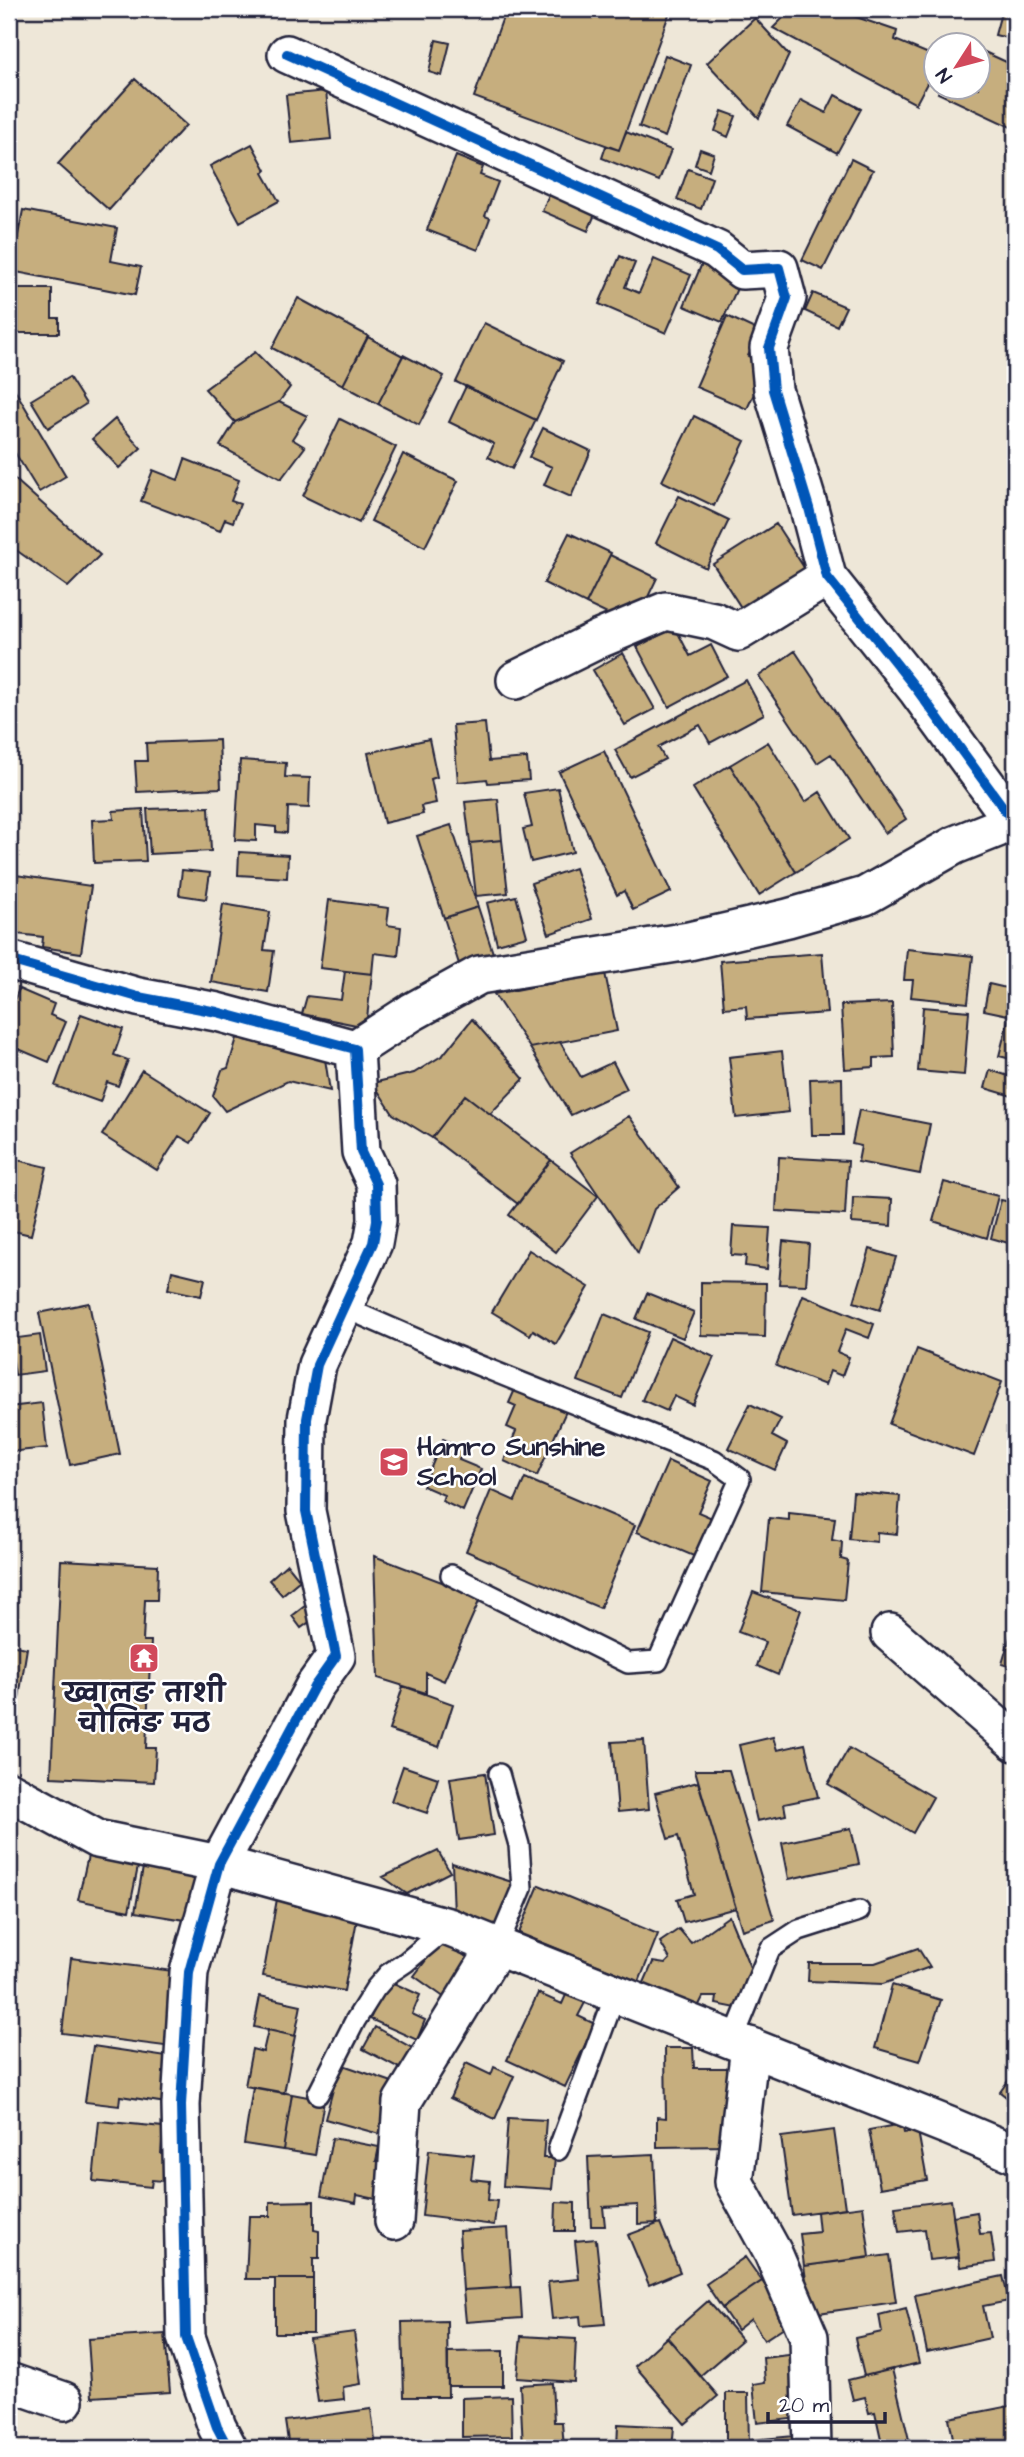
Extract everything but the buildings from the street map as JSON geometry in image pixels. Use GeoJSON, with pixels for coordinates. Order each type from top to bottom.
{"type":"FeatureCollection","features":[{"type":"Feature","properties":{"kind":"street"},"geometry":{"type":"LineString","coordinates":[[9,960],[138,997],[217,1012],[355,1049],[412,1012],[479,975],[689,941],[852,900],[896,880],[956,845],[1014,821],[918,691],[827,577],[774,390],[769,348],[787,298],[779,268],[742,270],[717,250],[287,54]]}},
{"type":"Feature","properties":{"kind":"street"},"geometry":{"type":"LineString","coordinates":[[516,680],[599,639],[666,611],[713,621],[738,632],[827,577]]}},
{"type":"Feature","properties":{"kind":"street"},"geometry":{"type":"LineString","coordinates":[[228,2448],[217,2427],[186,2337],[181,2105],[189,1972],[219,1864],[314,1687],[336,1656],[306,1511],[307,1432],[317,1365],[373,1243],[377,1220],[376,1184],[361,1152],[355,1049]]}},
{"type":"Feature","properties":{"kind":"street"},"geometry":{"type":"LineString","coordinates":[[890,1633],[1015,1742]]}},
{"type":"Feature","properties":{"kind":"street"},"geometry":{"type":"LineString","coordinates":[[9,1791],[97,1839],[219,1864],[448,1927],[498,1945],[1015,2154]]}},
{"type":"Feature","properties":{"kind":"street"},"geometry":{"type":"LineString","coordinates":[[394,2221],[402,2102],[498,1945]]}},
{"type":"Feature","properties":{"kind":"street"},"geometry":{"type":"LineString","coordinates":[[741,2043],[734,2182],[773,2253],[809,2337],[812,2448]]}},
{"type":"Feature","properties":{"kind":"street"},"geometry":{"type":"LineString","coordinates":[[9,2382],[64,2401]]}},
{"type":"Feature","properties":{"kind":"lane"},"geometry":{"type":"LineString","coordinates":[[343,1307],[453,1355],[714,1460],[740,1479],[658,1661],[628,1663],[452,1575]]}},
{"type":"Feature","properties":{"kind":"lane"},"geometry":{"type":"LineString","coordinates":[[498,1945],[522,1888],[519,1845],[499,1774]]}},
{"type":"Feature","properties":{"kind":"lane"},"geometry":{"type":"LineString","coordinates":[[741,2043],[770,1950],[799,1930],[859,1911]]}},
{"type":"Feature","properties":{"kind":"lane"},"geometry":{"type":"LineString","coordinates":[[318,2094],[355,2021],[387,1973],[406,1962],[448,1927]]}},
{"type":"Feature","properties":{"kind":"lane"},"geometry":{"type":"LineString","coordinates":[[558,2150],[617,1993]]}},
{"type":"Feature","properties":{"kind":"cycle path"},"geometry":{"type":"LineString","coordinates":[[287,54],[717,250],[742,270],[779,268],[787,298],[769,348],[773,390],[827,577],[918,691],[1013,821]]}},
{"type":"Feature","properties":{"kind":"cycle path"},"geometry":{"type":"LineString","coordinates":[[9,960],[138,997],[217,1012],[355,1049],[361,1152],[376,1184],[377,1220],[373,1243],[317,1365],[307,1419],[306,1511],[336,1656],[314,1687],[219,1864],[189,1972],[181,2105],[186,2337],[217,2427],[228,2448]]}},
{"type":"Feature","properties":{"kind":"place","name":"Hamro Sunshine School"},"geometry":{"type":"Point","coordinates":[394,1462]}},
{"type":"Feature","properties":{"kind":"place","name":"ख्वालुङ ताशी चोलिङ मठ"},"geometry":{"type":"Point","coordinates":[144,1658]}}]}
